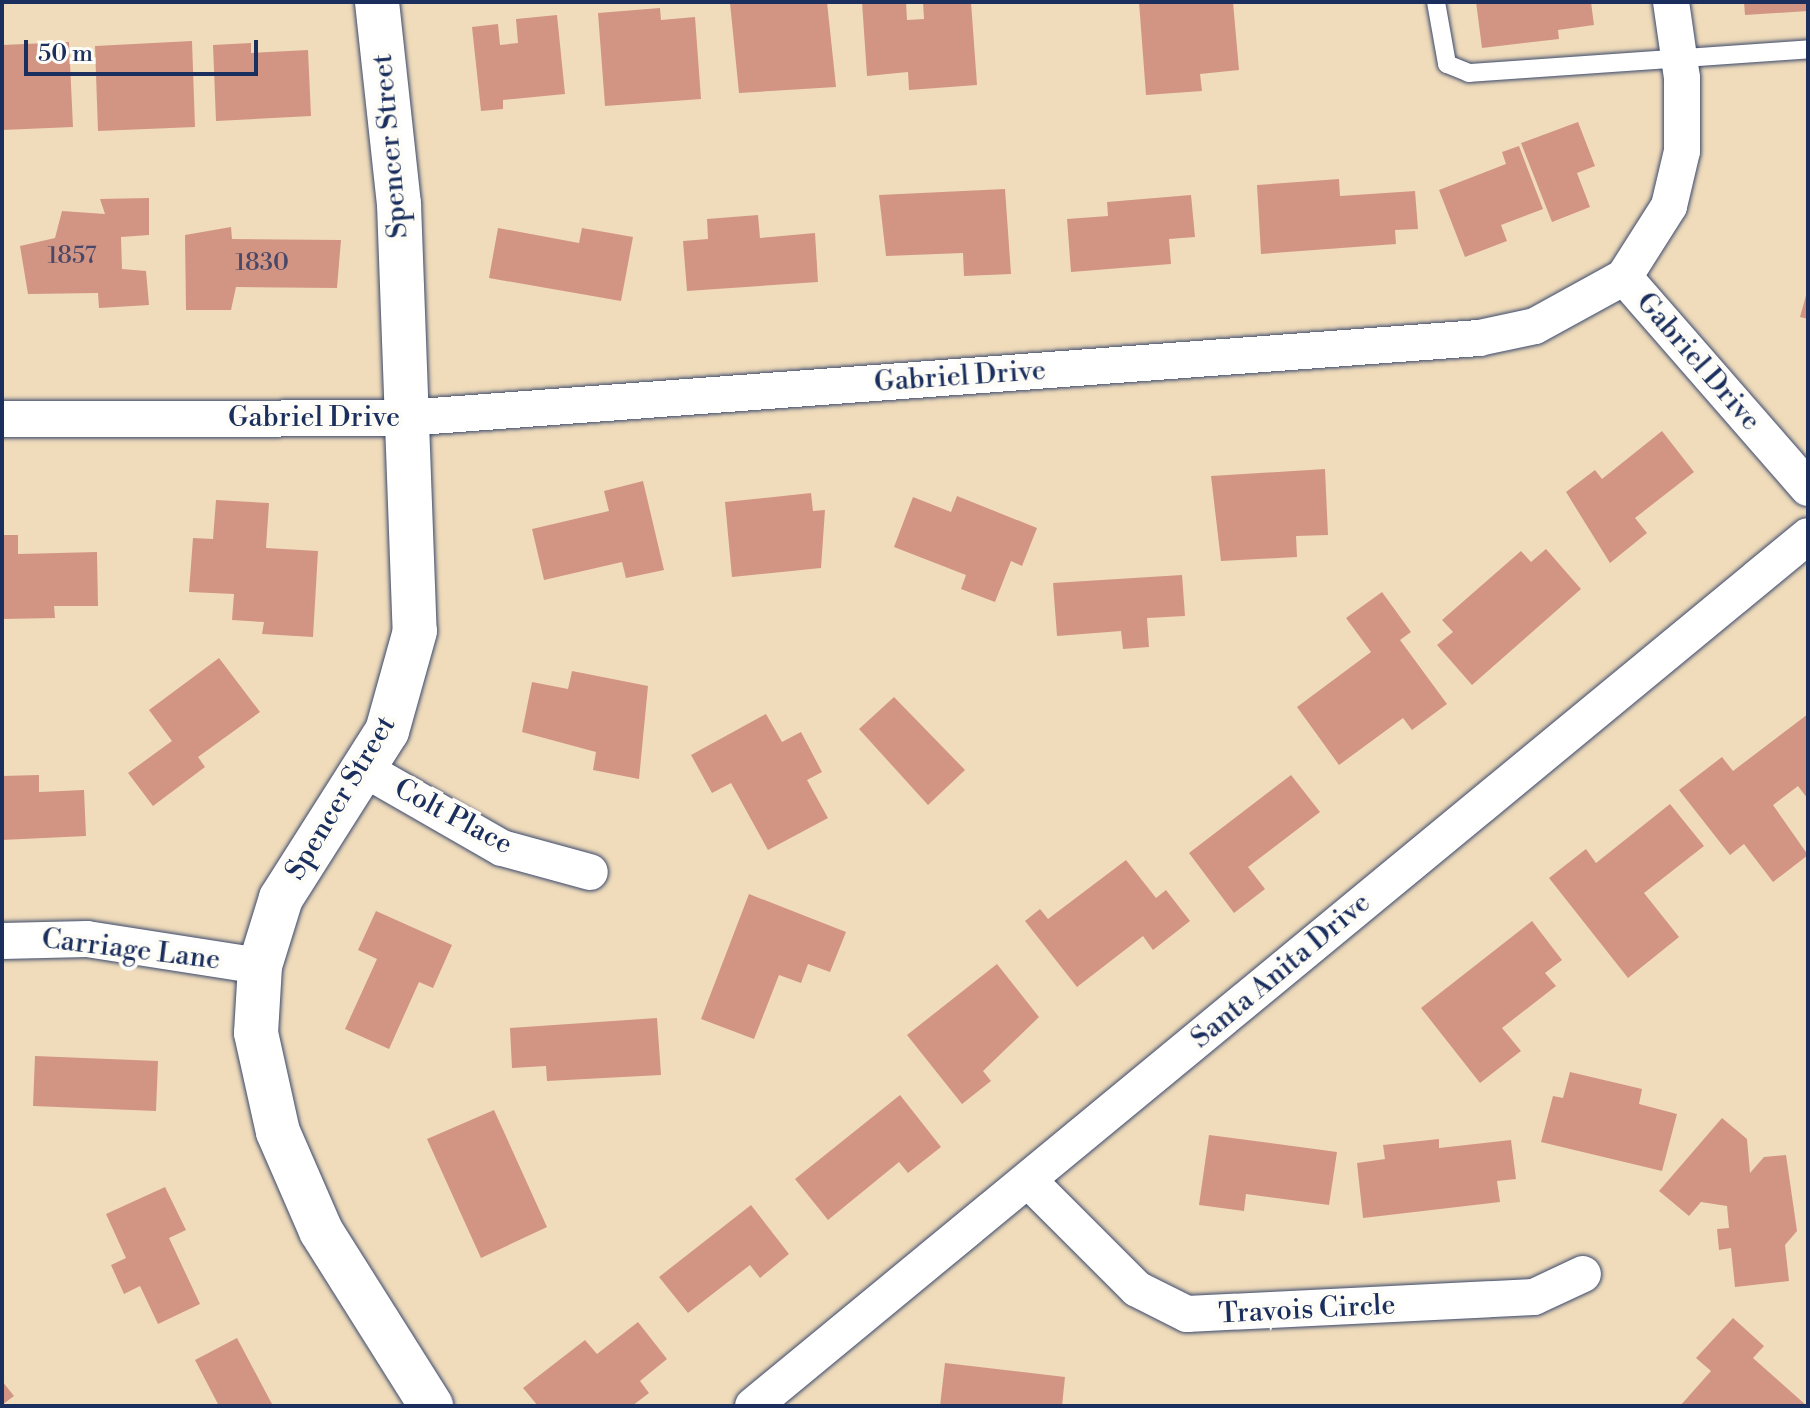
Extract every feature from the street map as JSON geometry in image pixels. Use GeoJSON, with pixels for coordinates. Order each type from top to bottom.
{"type":"FeatureCollection","features":[{"type":"Feature","properties":{"kind":"street","name":"Spencer Street"},"geometry":{"type":"LineString","coordinates":[[377,2],[399,204],[405,418],[416,525],[415,631],[403,690],[364,769],[293,873],[260,966],[258,1061],[278,1132],[329,1245],[431,1406]]}},
{"type":"Feature","properties":{"kind":"street"},"geometry":{"type":"LineString","coordinates":[[1624,277],[1669,206],[1682,151],[1679,58],[1671,2]]}},
{"type":"Feature","properties":{"kind":"street","name":"Gabriel Drive"},"geometry":{"type":"LineString","coordinates":[[2,419],[405,418],[1479,338],[1535,326],[1624,277],[1808,488]]}},
{"type":"Feature","properties":{"kind":"street","name":"Santa Anita Drive"},"geometry":{"type":"LineString","coordinates":[[753,1406],[1808,536]]}},
{"type":"Feature","properties":{"kind":"street","name":"Colt Place"},"geometry":{"type":"LineString","coordinates":[[364,769],[502,848],[590,872]]}},
{"type":"Feature","properties":{"kind":"street","name":"Carriage Lane"},"geometry":{"type":"LineString","coordinates":[[2,941],[87,939],[260,966]]}},
{"type":"Feature","properties":{"kind":"street","name":"Travois Circle"},"geometry":{"type":"LineString","coordinates":[[1028,1180],[1137,1289],[1187,1314],[1534,1297],[1583,1274]]}},
{"type":"Feature","properties":{"kind":"lane"},"geometry":{"type":"LineString","coordinates":[[1436,2],[1444,55],[1456,70],[1808,49]]}},
{"type":"Feature","properties":{"kind":"building"},"geometry":{"type":"Polygon","coordinates":[[[827,2],[836,87],[739,93],[730,3],[827,2]]]}},
{"type":"Feature","properties":{"kind":"building"},"geometry":{"type":"Polygon","coordinates":[[[862,2],[906,2],[907,20],[924,19],[923,2],[971,2],[977,85],[909,90],[908,72],[867,76],[862,2]]]}},
{"type":"Feature","properties":{"kind":"building"},"geometry":{"type":"Polygon","coordinates":[[[1139,2],[1233,2],[1239,70],[1200,74],[1202,91],[1146,95],[1139,2]]]}},
{"type":"Feature","properties":{"kind":"building"},"geometry":{"type":"Polygon","coordinates":[[[1476,2],[1591,2],[1594,25],[1558,30],[1559,39],[1482,48],[1476,2]]]}},
{"type":"Feature","properties":{"kind":"building"},"geometry":{"type":"Polygon","coordinates":[[[1744,2],[1808,2],[1808,11],[1745,15],[1744,2]]]}},
{"type":"Feature","properties":{"kind":"building"},"geometry":{"type":"Polygon","coordinates":[[[660,8],[661,20],[695,17],[701,99],[605,106],[598,13],[660,8]]]}},
{"type":"Feature","properties":{"kind":"building"},"geometry":{"type":"Polygon","coordinates":[[[557,15],[565,94],[503,100],[503,109],[481,111],[472,27],[498,24],[500,45],[518,43],[516,19],[557,15]]]}},
{"type":"Feature","properties":{"kind":"building"},"geometry":{"type":"Polygon","coordinates":[[[192,41],[195,127],[98,131],[95,46],[192,41]]]}},
{"type":"Feature","properties":{"kind":"building"},"geometry":{"type":"Polygon","coordinates":[[[69,42],[73,127],[2,130],[2,45],[69,42]]]}},
{"type":"Feature","properties":{"kind":"building"},"geometry":{"type":"Polygon","coordinates":[[[251,43],[251,53],[308,50],[311,116],[216,121],[213,45],[251,43]]]}},
{"type":"Feature","properties":{"kind":"building"},"geometry":{"type":"Polygon","coordinates":[[[1578,122],[1595,166],[1577,173],[1590,207],[1552,222],[1521,143],[1578,122]]]}},
{"type":"Feature","properties":{"kind":"building"},"geometry":{"type":"Polygon","coordinates":[[[1519,146],[1543,209],[1501,225],[1507,241],[1465,257],[1439,190],[1506,164],[1502,152],[1519,146]]]}},
{"type":"Feature","properties":{"kind":"building"},"geometry":{"type":"Polygon","coordinates":[[[1339,179],[1340,196],[1415,191],[1418,229],[1395,230],[1396,244],[1261,254],[1257,185],[1339,179]]]}},
{"type":"Feature","properties":{"kind":"building"},"geometry":{"type":"Polygon","coordinates":[[[1005,189],[1011,274],[964,276],[963,253],[886,256],[879,195],[1005,189]]]}},
{"type":"Feature","properties":{"kind":"building"},"geometry":{"type":"Polygon","coordinates":[[[1191,195],[1195,237],[1169,239],[1171,264],[1071,272],[1067,219],[1108,216],[1107,202],[1191,195]]]}},
{"type":"Feature","properties":{"kind":"building"},"geometry":{"type":"Polygon","coordinates":[[[149,198],[149,235],[121,237],[122,269],[146,271],[149,305],[99,308],[98,293],[28,294],[20,246],[55,238],[62,211],[105,214],[100,199],[149,198]]]}},
{"type":"Feature","properties":{"kind":"building"},"geometry":{"type":"Polygon","coordinates":[[[758,215],[760,238],[815,233],[818,282],[687,291],[683,241],[708,239],[707,219],[758,215]]]}},
{"type":"Feature","properties":{"kind":"building"},"geometry":{"type":"Polygon","coordinates":[[[231,227],[232,239],[341,240],[337,288],[236,287],[231,310],[186,310],[185,235],[231,227]]]}},
{"type":"Feature","properties":{"kind":"building"},"geometry":{"type":"Polygon","coordinates":[[[498,228],[579,243],[582,228],[633,237],[621,301],[489,278],[498,228]]]}},
{"type":"Feature","properties":{"kind":"building"},"geometry":{"type":"Polygon","coordinates":[[[1808,292],[1808,319],[1800,317],[1808,292]]]}},
{"type":"Feature","properties":{"kind":"building"},"geometry":{"type":"Polygon","coordinates":[[[1662,431],[1694,472],[1635,518],[1647,533],[1610,563],[1566,492],[1595,470],[1602,479],[1662,431]]]}},
{"type":"Feature","properties":{"kind":"building"},"geometry":{"type":"Polygon","coordinates":[[[1325,469],[1328,535],[1296,536],[1297,557],[1221,561],[1211,476],[1325,469]]]}},
{"type":"Feature","properties":{"kind":"building"},"geometry":{"type":"Polygon","coordinates":[[[643,481],[664,570],[626,578],[622,562],[544,580],[532,529],[609,511],[604,491],[643,481]]]}},
{"type":"Feature","properties":{"kind":"building"},"geometry":{"type":"Polygon","coordinates":[[[811,493],[813,511],[825,510],[821,568],[732,577],[725,502],[811,493]]]}},
{"type":"Feature","properties":{"kind":"building"},"geometry":{"type":"Polygon","coordinates":[[[957,496],[1037,528],[1022,566],[1011,561],[995,602],[961,589],[966,575],[894,547],[913,497],[951,512],[957,496]]]}},
{"type":"Feature","properties":{"kind":"building"},"geometry":{"type":"Polygon","coordinates":[[[216,500],[269,503],[266,548],[318,551],[313,637],[262,634],[264,622],[232,620],[234,594],[189,592],[193,538],[213,539],[216,500]]]}},
{"type":"Feature","properties":{"kind":"building"},"geometry":{"type":"Polygon","coordinates":[[[2,535],[18,535],[18,554],[97,552],[98,606],[54,606],[55,618],[2,619],[2,535]]]}},
{"type":"Feature","properties":{"kind":"building"},"geometry":{"type":"Polygon","coordinates":[[[1546,549],[1581,589],[1472,685],[1437,645],[1453,632],[1442,620],[1521,551],[1531,562],[1546,549]]]}},
{"type":"Feature","properties":{"kind":"building"},"geometry":{"type":"Polygon","coordinates":[[[1182,575],[1185,616],[1147,618],[1149,647],[1123,649],[1121,631],[1057,636],[1053,583],[1182,575]]]}},
{"type":"Feature","properties":{"kind":"building"},"geometry":{"type":"Polygon","coordinates":[[[1382,592],[1411,632],[1400,640],[1447,704],[1412,730],[1403,718],[1339,765],[1297,707],[1371,652],[1346,618],[1382,592]]]}},
{"type":"Feature","properties":{"kind":"building"},"geometry":{"type":"Polygon","coordinates":[[[219,658],[260,712],[198,757],[205,767],[153,806],[128,773],[172,741],[149,710],[219,658]]]}},
{"type":"Feature","properties":{"kind":"building"},"geometry":{"type":"Polygon","coordinates":[[[572,671],[648,686],[639,779],[593,770],[596,752],[522,732],[532,682],[568,689],[572,671]]]}},
{"type":"Feature","properties":{"kind":"building"},"geometry":{"type":"Polygon","coordinates":[[[894,697],[965,770],[928,805],[859,729],[894,697]]]}},
{"type":"Feature","properties":{"kind":"building"},"geometry":{"type":"Polygon","coordinates":[[[766,714],[782,742],[801,732],[822,772],[807,780],[828,818],[768,850],[731,783],[712,793],[691,755],[766,714]]]}},
{"type":"Feature","properties":{"kind":"building"},"geometry":{"type":"Polygon","coordinates":[[[1808,714],[1808,799],[1798,786],[1773,805],[1808,855],[1773,882],[1744,844],[1730,855],[1679,790],[1722,757],[1733,771],[1808,714]]]}},
{"type":"Feature","properties":{"kind":"building"},"geometry":{"type":"Polygon","coordinates":[[[39,775],[39,792],[84,790],[86,836],[2,840],[2,776],[39,775]]]}},
{"type":"Feature","properties":{"kind":"building"},"geometry":{"type":"Polygon","coordinates":[[[1291,775],[1320,812],[1248,867],[1265,889],[1234,913],[1189,853],[1291,775]]]}},
{"type":"Feature","properties":{"kind":"building"},"geometry":{"type":"Polygon","coordinates":[[[1670,804],[1704,846],[1644,893],[1679,937],[1628,978],[1549,878],[1586,849],[1596,863],[1670,804]]]}},
{"type":"Feature","properties":{"kind":"building"},"geometry":{"type":"Polygon","coordinates":[[[1126,860],[1156,898],[1166,890],[1190,921],[1153,950],[1143,936],[1077,987],[1025,921],[1040,909],[1048,919],[1126,860]]]}},
{"type":"Feature","properties":{"kind":"building"},"geometry":{"type":"Polygon","coordinates":[[[749,894],[846,932],[830,972],[808,964],[801,983],[779,975],[754,1039],[701,1019],[749,894]]]}},
{"type":"Feature","properties":{"kind":"building"},"geometry":{"type":"Polygon","coordinates":[[[376,911],[452,945],[433,988],[419,982],[389,1049],[345,1029],[377,959],[358,950],[376,911]]]}},
{"type":"Feature","properties":{"kind":"building"},"geometry":{"type":"Polygon","coordinates":[[[1532,921],[1562,960],[1545,973],[1556,986],[1502,1028],[1521,1051],[1480,1083],[1421,1008],[1532,921]]]}},
{"type":"Feature","properties":{"kind":"building"},"geometry":{"type":"Polygon","coordinates":[[[997,964],[1039,1017],[983,1071],[991,1081],[962,1104],[907,1035],[997,964]]]}},
{"type":"Feature","properties":{"kind":"building"},"geometry":{"type":"Polygon","coordinates":[[[657,1018],[661,1075],[547,1081],[546,1066],[512,1068],[510,1028],[657,1018]]]}},
{"type":"Feature","properties":{"kind":"building"},"geometry":{"type":"Polygon","coordinates":[[[35,1056],[158,1061],[156,1111],[33,1106],[35,1056]]]}},
{"type":"Feature","properties":{"kind":"building"},"geometry":{"type":"Polygon","coordinates":[[[1570,1072],[1642,1089],[1639,1104],[1677,1114],[1662,1171],[1541,1142],[1553,1096],[1563,1098],[1570,1072]]]}},
{"type":"Feature","properties":{"kind":"building"},"geometry":{"type":"Polygon","coordinates":[[[900,1095],[941,1147],[908,1173],[899,1162],[828,1220],[795,1179],[900,1095]]]}},
{"type":"Feature","properties":{"kind":"building"},"geometry":{"type":"Polygon","coordinates":[[[494,1110],[547,1227],[481,1258],[427,1139],[494,1110]]]}},
{"type":"Feature","properties":{"kind":"building"},"geometry":{"type":"Polygon","coordinates":[[[1722,1118],[1747,1139],[1750,1173],[1764,1157],[1786,1155],[1797,1231],[1785,1245],[1789,1281],[1735,1287],[1731,1248],[1719,1250],[1717,1229],[1729,1228],[1727,1206],[1701,1202],[1689,1216],[1659,1191],[1722,1118]]]}},
{"type":"Feature","properties":{"kind":"building"},"geometry":{"type":"Polygon","coordinates":[[[1209,1135],[1337,1152],[1329,1205],[1246,1194],[1244,1211],[1199,1205],[1209,1135]]]}},
{"type":"Feature","properties":{"kind":"building"},"geometry":{"type":"Polygon","coordinates":[[[1439,1139],[1439,1148],[1511,1140],[1516,1179],[1497,1181],[1500,1202],[1363,1218],[1357,1163],[1385,1159],[1383,1145],[1439,1139]]]}},
{"type":"Feature","properties":{"kind":"building"},"geometry":{"type":"Polygon","coordinates":[[[165,1187],[186,1230],[169,1238],[200,1304],[158,1324],[140,1286],[124,1294],[111,1265],[126,1258],[106,1214],[165,1187]]]}},
{"type":"Feature","properties":{"kind":"building"},"geometry":{"type":"Polygon","coordinates":[[[751,1205],[789,1254],[760,1278],[750,1265],[688,1313],[659,1277],[751,1205]]]}},
{"type":"Feature","properties":{"kind":"building"},"geometry":{"type":"Polygon","coordinates":[[[1733,1318],[1764,1346],[1753,1358],[1807,1406],[1680,1406],[1711,1371],[1696,1358],[1733,1318]]]}},
{"type":"Feature","properties":{"kind":"building"},"geometry":{"type":"Polygon","coordinates":[[[638,1322],[667,1359],[640,1381],[649,1393],[632,1406],[538,1406],[523,1388],[585,1340],[597,1354],[638,1322]]]}},
{"type":"Feature","properties":{"kind":"building"},"geometry":{"type":"Polygon","coordinates":[[[237,1338],[273,1406],[219,1406],[195,1360],[237,1338]]]}},
{"type":"Feature","properties":{"kind":"building"},"geometry":{"type":"Polygon","coordinates":[[[945,1363],[1065,1377],[1062,1406],[940,1406],[945,1363]]]}},
{"type":"Feature","properties":{"kind":"building"},"geometry":{"type":"Polygon","coordinates":[[[2,1381],[14,1396],[2,1405],[2,1381]]]}}]}
